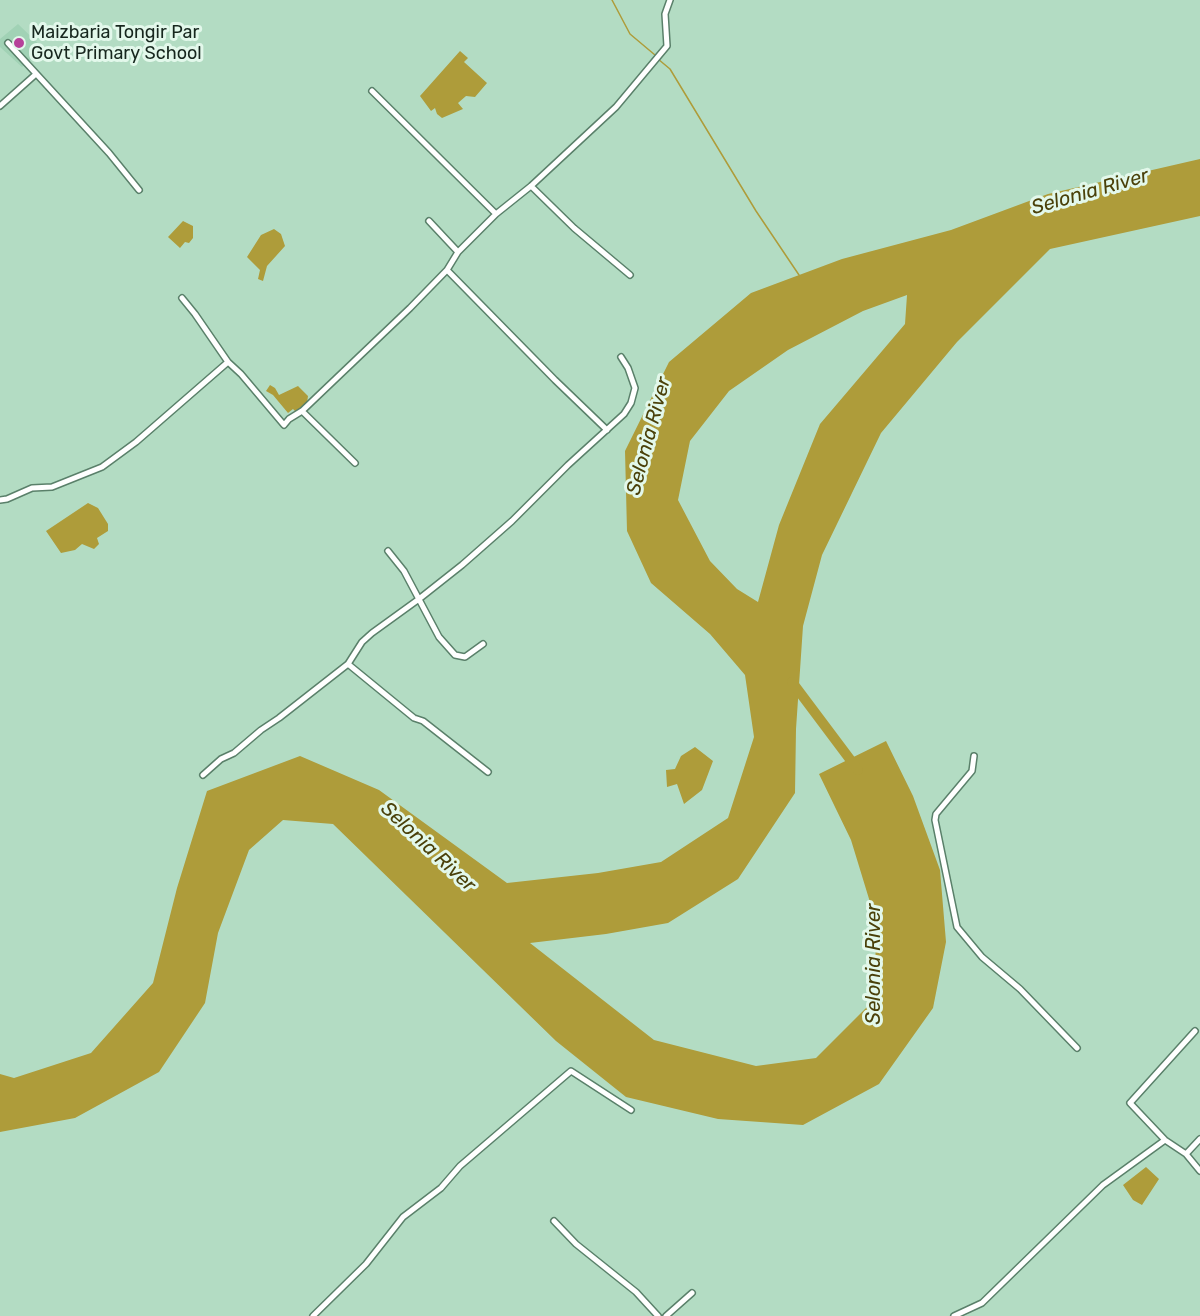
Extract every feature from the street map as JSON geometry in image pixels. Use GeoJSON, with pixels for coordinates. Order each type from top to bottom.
{"type":"FeatureCollection","features":[{"type":"Feature","properties":{"kind":"street"},"geometry":{"type":"LineString","coordinates":[[182,298],[228,362],[284,425],[302,411],[410,308],[447,270],[458,252],[496,214],[531,186],[616,106],[667,46],[665,14],[670,0]]}},
{"type":"Feature","properties":{"kind":"street"},"geometry":{"type":"LineString","coordinates":[[8,43],[109,153],[139,190]]}},
{"type":"Feature","properties":{"kind":"street"},"geometry":{"type":"LineString","coordinates":[[0,106],[36,74]]}},
{"type":"Feature","properties":{"kind":"street"},"geometry":{"type":"LineString","coordinates":[[372,91],[496,214]]}},
{"type":"Feature","properties":{"kind":"street"},"geometry":{"type":"LineString","coordinates":[[531,186],[574,228],[630,275]]}},
{"type":"Feature","properties":{"kind":"street"},"geometry":{"type":"LineString","coordinates":[[429,221],[458,252]]}},
{"type":"Feature","properties":{"kind":"street"},"geometry":{"type":"LineString","coordinates":[[447,270],[607,430]]}},
{"type":"Feature","properties":{"kind":"street"},"geometry":{"type":"LineString","coordinates":[[203,775],[348,664],[362,642],[419,599],[512,521],[624,414],[631,403],[635,388],[628,368],[621,357]]}},
{"type":"Feature","properties":{"kind":"street"},"geometry":{"type":"LineString","coordinates":[[0,500],[7,500],[32,488],[52,487],[102,467],[136,442],[228,362]]}},
{"type":"Feature","properties":{"kind":"street"},"geometry":{"type":"LineString","coordinates":[[302,411],[354,463]]}},
{"type":"Feature","properties":{"kind":"street"},"geometry":{"type":"LineString","coordinates":[[388,551],[404,571],[439,636],[455,655],[465,657],[483,644]]}},
{"type":"Feature","properties":{"kind":"street"},"geometry":{"type":"LineString","coordinates":[[348,664],[414,718],[423,721],[488,772]]}},
{"type":"Feature","properties":{"kind":"street"},"geometry":{"type":"LineString","coordinates":[[974,756],[972,771],[936,814],[935,820],[957,927],[982,957],[1020,989],[1077,1048]]}},
{"type":"Feature","properties":{"kind":"street"},"geometry":{"type":"LineString","coordinates":[[1195,1030],[1130,1102],[1164,1140],[1186,1154],[1200,1171]]}},
{"type":"Feature","properties":{"kind":"street"},"geometry":{"type":"LineString","coordinates":[[313,1316],[366,1264],[403,1217],[441,1188],[460,1166],[571,1071],[631,1110]]}},
{"type":"Feature","properties":{"kind":"street"},"geometry":{"type":"LineString","coordinates":[[1186,1154],[1200,1139]]}},
{"type":"Feature","properties":{"kind":"street"},"geometry":{"type":"LineString","coordinates":[[954,1316],[982,1303],[1103,1185],[1164,1140]]}},
{"type":"Feature","properties":{"kind":"street"},"geometry":{"type":"LineString","coordinates":[[554,1221],[576,1244],[636,1292],[658,1316]]}},
{"type":"Feature","properties":{"kind":"street"},"geometry":{"type":"LineString","coordinates":[[666,1316],[692,1293]]}},
{"type":"Feature","properties":{"kind":"shaded area","name":"Maizbaria Tongir Par Govt Primary School"},"geometry":{"type":"Polygon","coordinates":[[[18,24],[44,49],[22,67],[0,47],[0,39],[18,24]]]}},
{"type":"Feature","properties":{"kind":"water"},"geometry":{"type":"Polygon","coordinates":[[[460,51],[468,58],[464,62],[487,83],[475,97],[466,96],[458,103],[463,109],[442,118],[437,114],[435,108],[431,111],[420,96],[460,51]]]}},
{"type":"Feature","properties":{"kind":"water"},"geometry":{"type":"Polygon","coordinates":[[[1200,159],[1200,216],[1050,249],[957,342],[881,433],[822,555],[803,626],[796,729],[795,793],[738,879],[668,923],[606,934],[530,943],[654,1040],[756,1066],[816,1058],[873,1001],[877,925],[851,840],[819,774],[886,741],[913,796],[940,870],[946,942],[933,1008],[879,1084],[803,1125],[718,1119],[626,1097],[556,1041],[333,824],[283,820],[249,850],[218,933],[205,1003],[159,1072],[75,1118],[0,1132],[0,1074],[14,1078],[91,1053],[153,983],[177,888],[207,791],[300,756],[379,790],[507,883],[598,873],[661,862],[728,818],[754,737],[745,675],[710,634],[651,583],[627,531],[625,451],[669,362],[751,293],[842,259],[951,230],[1048,194],[1200,159]],[[907,295],[863,311],[788,350],[729,391],[690,441],[678,500],[710,561],[737,589],[758,602],[779,525],[820,424],[905,324],[907,295]]]}},
{"type":"Feature","properties":{"kind":"water"},"geometry":{"type":"Polygon","coordinates":[[[183,221],[193,226],[193,238],[180,248],[168,237],[183,221]]]}},
{"type":"Feature","properties":{"kind":"water"},"geometry":{"type":"Polygon","coordinates":[[[274,229],[281,234],[285,246],[267,266],[263,281],[258,279],[260,270],[247,257],[261,235],[274,229]]]}},
{"type":"Feature","properties":{"kind":"water"},"geometry":{"type":"Polygon","coordinates":[[[270,385],[279,395],[298,386],[308,396],[307,403],[296,412],[293,409],[288,413],[273,395],[266,391],[270,385]]]}},
{"type":"Feature","properties":{"kind":"water"},"geometry":{"type":"Polygon","coordinates":[[[88,503],[98,508],[108,524],[108,531],[97,538],[99,544],[94,549],[82,544],[75,550],[61,553],[46,531],[88,503]]]}},
{"type":"Feature","properties":{"kind":"water"},"geometry":{"type":"Polygon","coordinates":[[[695,747],[713,761],[702,790],[684,804],[677,784],[667,787],[666,770],[675,769],[681,756],[695,747]]]}},
{"type":"Feature","properties":{"kind":"water"},"geometry":{"type":"Polygon","coordinates":[[[1146,1167],[1159,1179],[1142,1205],[1133,1200],[1123,1185],[1146,1167]]]}},
{"type":"Feature","properties":{"kind":"waterway"},"geometry":{"type":"LineString","coordinates":[[612,0],[630,34],[655,55]]}},
{"type":"Feature","properties":{"kind":"waterway"},"geometry":{"type":"LineString","coordinates":[[658,59],[670,69],[756,211],[799,275]]}},
{"type":"Feature","properties":{"kind":"waterway","name":"Selonia River"},"geometry":{"type":"LineString","coordinates":[[792,682],[858,770]]}},
{"type":"Feature","properties":{"kind":"place","name":"Maizbaria Tongir Par Govt Primary School"},"geometry":{"type":"Point","coordinates":[19,43]}}]}
